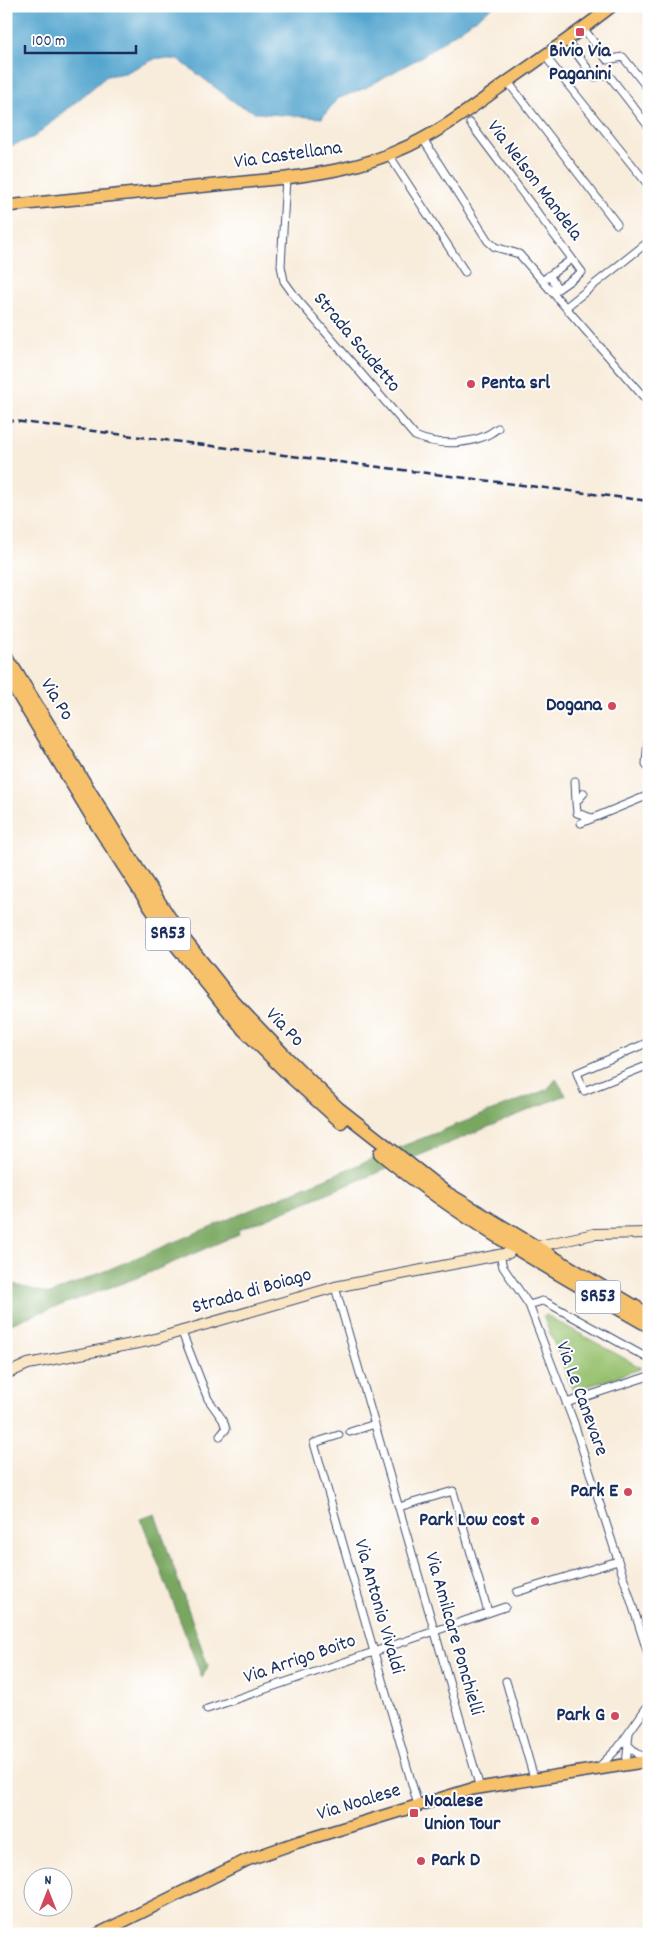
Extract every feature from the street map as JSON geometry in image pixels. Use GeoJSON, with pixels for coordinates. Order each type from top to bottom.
{"type":"FeatureCollection","features":[{"type":"Feature","properties":{"kind":"highway","name":"Via Po"},"geometry":{"type":"LineString","coordinates":[[6,656],[137,868],[183,938],[233,1001],[286,1057],[338,1108],[445,1192],[649,1315]]}},
{"type":"Feature","properties":{"kind":"highway","name":"Via Po"},"geometry":{"type":"LineString","coordinates":[[6,674],[95,822],[172,939],[244,1030],[333,1115],[425,1190],[522,1253],[649,1326]]}},
{"type":"Feature","properties":{"kind":"main road","name":"Via Castellana"},"geometry":{"type":"LineString","coordinates":[[6,206],[286,178],[349,167],[389,154],[423,139],[458,117],[584,29],[612,6]]}},
{"type":"Feature","properties":{"kind":"main road","name":"Via Noalese"},"geometry":{"type":"LineString","coordinates":[[98,1934],[247,1860],[418,1805],[480,1788],[649,1760]]}},
{"type":"Feature","properties":{"kind":"street"},"geometry":{"type":"LineString","coordinates":[[584,29],[607,60],[623,57],[649,90]]}},
{"type":"Feature","properties":{"kind":"street"},"geometry":{"type":"LineString","coordinates":[[567,41],[594,77],[608,74],[649,127]]}},
{"type":"Feature","properties":{"kind":"street"},"geometry":{"type":"LineString","coordinates":[[544,56],[649,186]]}},
{"type":"Feature","properties":{"kind":"street"},"geometry":{"type":"LineString","coordinates":[[508,82],[617,224]]}},
{"type":"Feature","properties":{"kind":"street","name":"Via Nelson Mandela"},"geometry":{"type":"LineString","coordinates":[[469,109],[470,123]]}},
{"type":"Feature","properties":{"kind":"street","name":"Via Nelson Mandela"},"geometry":{"type":"LineString","coordinates":[[458,117],[470,123],[582,272],[558,288],[546,278],[572,259]]}},
{"type":"Feature","properties":{"kind":"street"},"geometry":{"type":"LineString","coordinates":[[423,139],[488,242],[495,247],[519,254],[546,278],[566,307],[649,403]]}},
{"type":"Feature","properties":{"kind":"street"},"geometry":{"type":"LineString","coordinates":[[389,154],[465,272]]}},
{"type":"Feature","properties":{"kind":"street","name":"Strada Scudetto"},"geometry":{"type":"LineString","coordinates":[[286,178],[281,266],[284,281],[293,294],[415,436],[437,442],[470,441],[481,439],[498,428]]}},
{"type":"Feature","properties":{"kind":"street"},"geometry":{"type":"LineString","coordinates":[[566,307],[648,242]]}},
{"type":"Feature","properties":{"kind":"street"},"geometry":{"type":"LineString","coordinates":[[648,728],[646,764],[649,770]]}},
{"type":"Feature","properties":{"kind":"street"},"geometry":{"type":"LineString","coordinates":[[575,781],[577,813],[592,818]]}},
{"type":"Feature","properties":{"kind":"street"},"geometry":{"type":"LineString","coordinates":[[576,802],[584,793]]}},
{"type":"Feature","properties":{"kind":"street"},"geometry":{"type":"LineString","coordinates":[[581,823],[649,795]]}},
{"type":"Feature","properties":{"kind":"street"},"geometry":{"type":"LineString","coordinates":[[649,1042],[577,1073],[584,1091],[649,1064]]}},
{"type":"Feature","properties":{"kind":"street"},"geometry":{"type":"LineString","coordinates":[[539,1246],[594,1234],[649,1233]]}},
{"type":"Feature","properties":{"kind":"street","name":"Strada di Boiago"},"geometry":{"type":"LineString","coordinates":[[6,1374],[28,1364],[148,1340],[335,1287],[505,1254]]}},
{"type":"Feature","properties":{"kind":"street","name":"Via Le Canevare"},"geometry":{"type":"LineString","coordinates":[[505,1254],[503,1267],[529,1305],[566,1403],[649,1657]]}},
{"type":"Feature","properties":{"kind":"street","name":"Via Amilcare Ponchielli"},"geometry":{"type":"LineString","coordinates":[[335,1287],[480,1788]]}},
{"type":"Feature","properties":{"kind":"street"},"geometry":{"type":"LineString","coordinates":[[529,1305],[542,1301],[546,1302],[649,1359]]}},
{"type":"Feature","properties":{"kind":"street"},"geometry":{"type":"LineString","coordinates":[[181,1330],[208,1399],[226,1429],[220,1436]]}},
{"type":"Feature","properties":{"kind":"street"},"geometry":{"type":"LineString","coordinates":[[566,1403],[649,1376]]}},
{"type":"Feature","properties":{"kind":"street"},"geometry":{"type":"LineString","coordinates":[[350,1432],[375,1424]]}},
{"type":"Feature","properties":{"kind":"street","name":"Via Antonio Vivaldi"},"geometry":{"type":"LineString","coordinates":[[339,1436],[314,1443],[418,1805]]}},
{"type":"Feature","properties":{"kind":"street"},"geometry":{"type":"LineString","coordinates":[[399,1507],[453,1490],[488,1612]]}},
{"type":"Feature","properties":{"kind":"street"},"geometry":{"type":"LineString","coordinates":[[518,1592],[618,1561]]}},
{"type":"Feature","properties":{"kind":"street","name":"Via Arrigo Boito"},"geometry":{"type":"LineString","coordinates":[[207,1709],[505,1607]]}},
{"type":"Feature","properties":{"kind":"street"},"geometry":{"type":"LineString","coordinates":[[506,1681],[534,1778]]}},
{"type":"Feature","properties":{"kind":"street"},"geometry":{"type":"LineString","coordinates":[[626,1765],[620,1754],[626,1745],[629,1733],[649,1704]]}},
{"type":"Feature","properties":{"kind":"street"},"geometry":{"type":"LineString","coordinates":[[626,1745],[649,1760]]}},
{"type":"Feature","properties":{"kind":"street"},"geometry":{"type":"LineString","coordinates":[[595,1770],[626,1745]]}},
{"type":"Feature","properties":{"kind":"green space"},"geometry":{"type":"Polygon","coordinates":[[[556,1079],[566,1095],[238,1230],[239,1234],[142,1276],[6,1326],[6,1282],[50,1294],[405,1145],[548,1089],[556,1079]]]}},
{"type":"Feature","properties":{"kind":"green space"},"geometry":{"type":"Polygon","coordinates":[[[546,1315],[640,1367],[640,1369],[573,1391],[543,1316],[546,1315]]]}},
{"type":"Feature","properties":{"kind":"green space"},"geometry":{"type":"Polygon","coordinates":[[[155,1514],[208,1666],[202,1678],[141,1519],[155,1514]]]}},
{"type":"Feature","properties":{"kind":"water"},"geometry":{"type":"Polygon","coordinates":[[[6,6],[494,6],[421,57],[365,88],[337,99],[322,118],[257,113],[237,104],[179,60],[157,58],[125,73],[107,76],[34,137],[6,148],[6,6]]]}},
{"type":"Feature","properties":{"kind":"railway"},"geometry":{"type":"LineString","coordinates":[[6,420],[649,501]]}},
{"type":"Feature","properties":{"kind":"place","name":"Bivio Via Paganini"},"geometry":{"type":"Point","coordinates":[580,32]}},
{"type":"Feature","properties":{"kind":"place","name":"Penta srl"},"geometry":{"type":"Point","coordinates":[471,384]}},
{"type":"Feature","properties":{"kind":"place","name":"Dogana"},"geometry":{"type":"Point","coordinates":[612,706]}},
{"type":"Feature","properties":{"kind":"place","name":"Park E"},"geometry":{"type":"Point","coordinates":[628,1492]}},
{"type":"Feature","properties":{"kind":"place","name":"Park Low cost"},"geometry":{"type":"Point","coordinates":[535,1521]}},
{"type":"Feature","properties":{"kind":"place","name":"Park G"},"geometry":{"type":"Point","coordinates":[615,1716]}},
{"type":"Feature","properties":{"kind":"place","name":"Noalese Union Tour"},"geometry":{"type":"Point","coordinates":[414,1813]}},
{"type":"Feature","properties":{"kind":"place","name":"Park D"},"geometry":{"type":"Point","coordinates":[421,1861]}}]}
